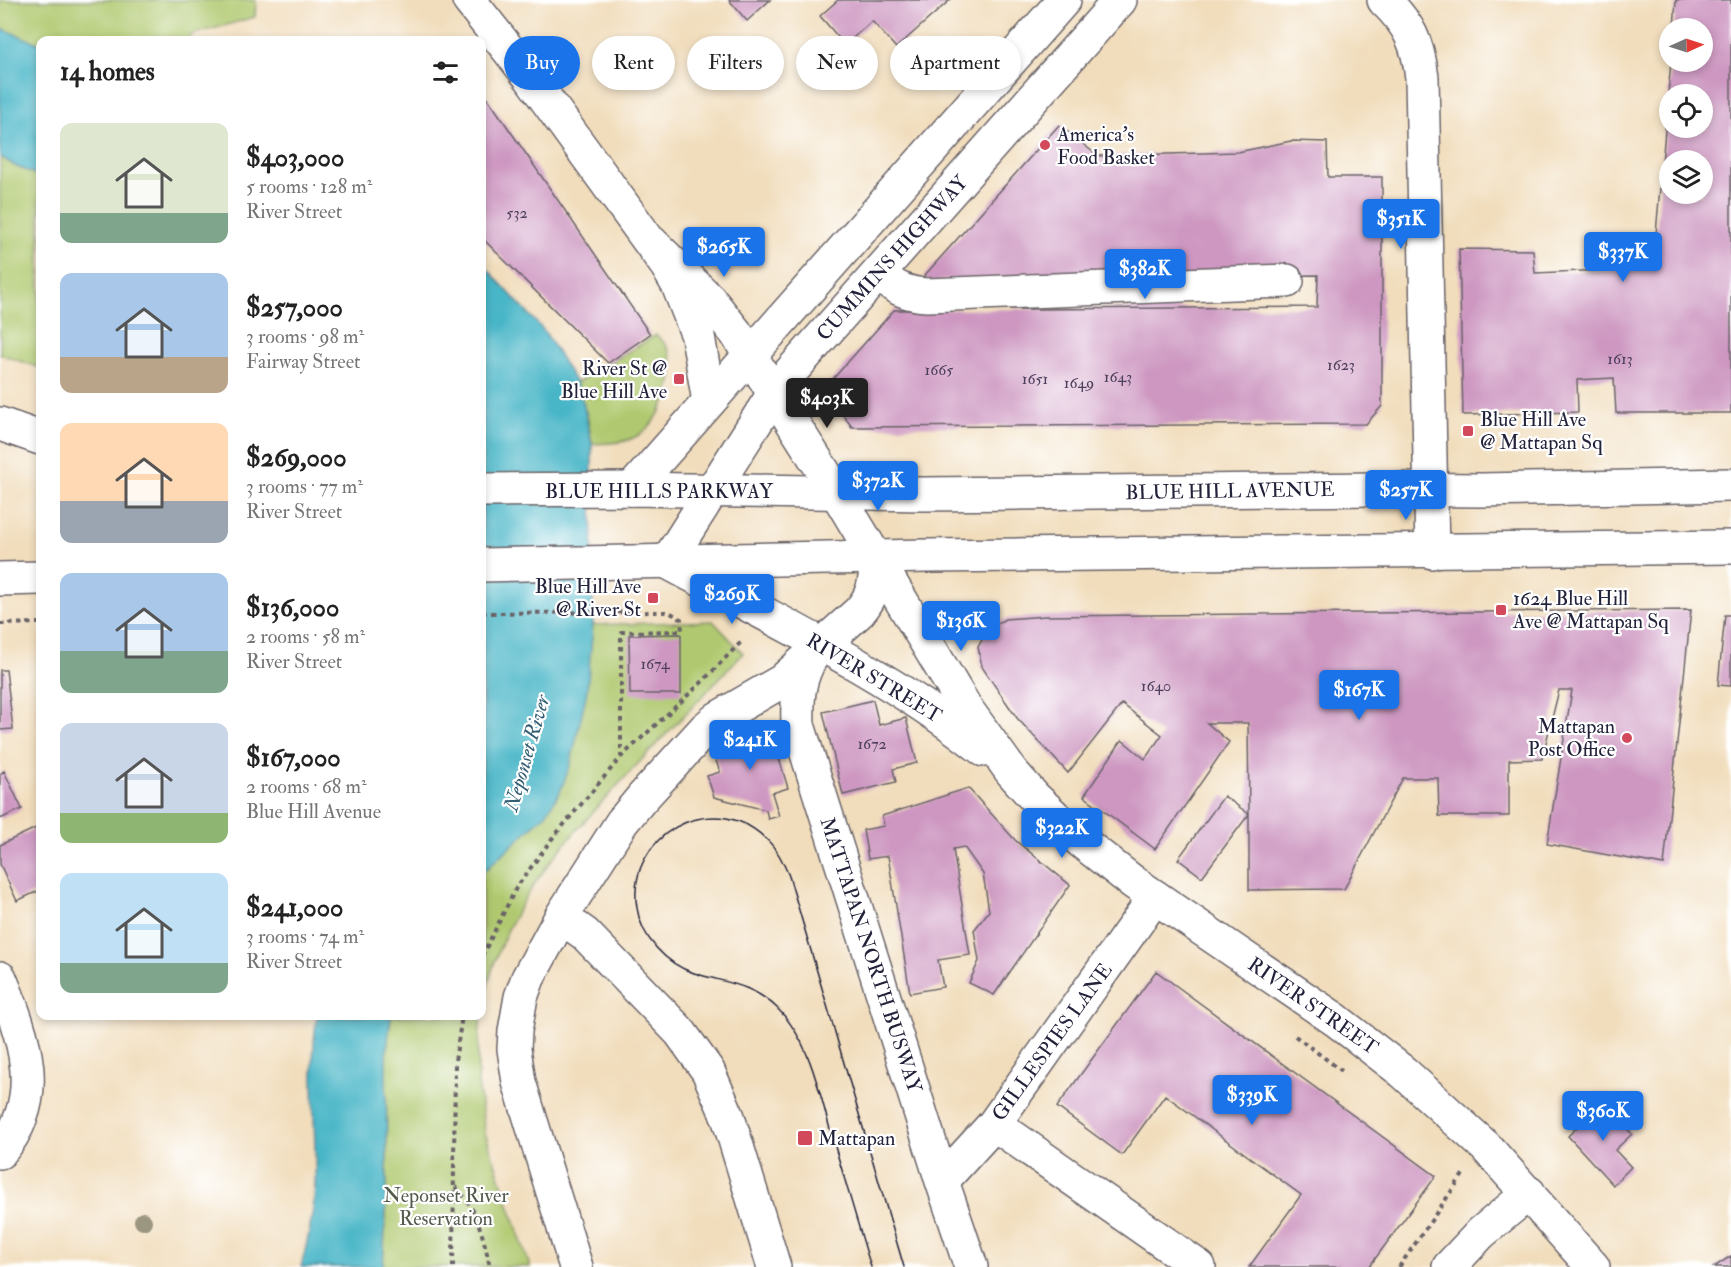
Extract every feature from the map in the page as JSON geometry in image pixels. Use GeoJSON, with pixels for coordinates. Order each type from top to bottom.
{"type":"FeatureCollection","features":[{"type":"Feature","properties":{"kind":"main road","name":"RIVER STREET"},"geometry":{"type":"LineString","coordinates":[[470,0],[530,77],[651,242],[678,285],[698,336],[709,402]]}},
{"type":"Feature","properties":{"kind":"main road"},"geometry":{"type":"LineString","coordinates":[[632,489],[1064,0]]}},
{"type":"Feature","properties":{"kind":"main road","name":"CUMMINS HIGHWAY"},"geometry":{"type":"LineString","coordinates":[[667,562],[774,392],[1120,0]]}},
{"type":"Feature","properties":{"kind":"main road"},"geometry":{"type":"LineString","coordinates":[[1384,0],[1407,25],[1415,40],[1422,78],[1432,552]]}},
{"type":"Feature","properties":{"kind":"main road","name":"RIVER STREET"},"geometry":{"type":"LineString","coordinates":[[651,242],[709,299],[751,354],[965,707],[1011,771],[1034,797],[1082,842],[1124,876],[1336,1020],[1388,1059],[1486,1147],[1593,1267]]}},
{"type":"Feature","properties":{"kind":"main road"},"geometry":{"type":"LineString","coordinates":[[879,273],[900,290],[927,294],[1287,281]]}},
{"type":"Feature","properties":{"kind":"main road"},"geometry":{"type":"LineString","coordinates":[[0,424],[36,437]]}},
{"type":"Feature","properties":{"kind":"main road","name":"BLUE HILL AVENUE"},"geometry":{"type":"LineString","coordinates":[[837,493],[1430,490],[1731,485]]}},
{"type":"Feature","properties":{"kind":"main road","name":"BLUE HILLS PARKWAY"},"geometry":{"type":"LineString","coordinates":[[486,490],[632,489],[837,493]]}},
{"type":"Feature","properties":{"kind":"main road"},"geometry":{"type":"LineString","coordinates":[[486,565],[875,557],[1731,547]]}},
{"type":"Feature","properties":{"kind":"main road"},"geometry":{"type":"LineString","coordinates":[[576,1267],[519,1082],[514,1049],[521,997],[537,959],[561,916],[622,822],[642,798],[700,734],[718,718],[782,681],[868,601],[877,574],[875,557]]}},
{"type":"Feature","properties":{"kind":"main road","name":"RIVER STREET"},"geometry":{"type":"LineString","coordinates":[[667,562],[821,645],[905,694],[973,741],[1011,771]]}},
{"type":"Feature","properties":{"kind":"main road"},"geometry":{"type":"LineString","coordinates":[[0,579],[36,578]]}},
{"type":"Feature","properties":{"kind":"main road","name":"MATTAPAN NORTH BUSWAY"},"geometry":{"type":"LineString","coordinates":[[821,645],[806,666],[800,680],[797,694],[798,725],[971,1267]]}},
{"type":"Feature","properties":{"kind":"main road","name":"GILLESPIES LANE"},"geometry":{"type":"LineString","coordinates":[[942,1181],[994,1124],[1155,897]]}},
{"type":"Feature","properties":{"kind":"main road"},"geometry":{"type":"LineString","coordinates":[[561,916],[585,934],[680,1032],[708,1071],[728,1117],[774,1267]]}},
{"type":"Feature","properties":{"kind":"main road"},"geometry":{"type":"LineString","coordinates":[[0,978],[16,1016],[28,1062],[27,1095],[18,1125],[11,1139],[0,1152]]}},
{"type":"Feature","properties":{"kind":"main road"},"geometry":{"type":"LineString","coordinates":[[994,1124],[1199,1267]]}},
{"type":"Feature","properties":{"kind":"main road"},"geometry":{"type":"LineString","coordinates":[[1449,1267],[1480,1233],[1529,1193]]}},
{"type":"Feature","properties":{"kind":"path"},"geometry":{"type":"LineString","coordinates":[[486,613],[669,612],[681,619],[682,631],[621,632],[621,757]]}},
{"type":"Feature","properties":{"kind":"path"},"geometry":{"type":"LineString","coordinates":[[0,624],[36,623]]}},
{"type":"Feature","properties":{"kind":"path"},"geometry":{"type":"LineString","coordinates":[[486,948],[516,888],[550,840],[621,757],[700,684],[746,637]]}},
{"type":"Feature","properties":{"kind":"path"},"geometry":{"type":"LineString","coordinates":[[453,1267],[455,1062],[461,1020]]}},
{"type":"Feature","properties":{"kind":"path","name":"RIVER STREET"},"geometry":{"type":"LineString","coordinates":[[1292,1034],[1349,1076]]}},
{"type":"Feature","properties":{"kind":"path"},"geometry":{"type":"LineString","coordinates":[[1398,1267],[1468,1168]]}},
{"type":"Feature","properties":{"kind":"path"},"geometry":{"type":"LineString","coordinates":[[454,1186],[468,1201],[483,1237],[490,1267]]}},
{"type":"Feature","properties":{"kind":"green space"},"geometry":{"type":"Polygon","coordinates":[[[0,0],[256,0],[255,17],[191,36],[36,36],[36,42],[0,28],[0,0]]]}},
{"type":"Feature","properties":{"kind":"green space"},"geometry":{"type":"Polygon","coordinates":[[[0,156],[15,166],[36,174],[36,367],[0,354],[0,156]]]}},
{"type":"Feature","properties":{"kind":"green space"},"geometry":{"type":"Polygon","coordinates":[[[656,335],[666,345],[671,356],[672,369],[671,383],[661,410],[643,432],[633,438],[592,444],[587,415],[576,383],[656,335]]]}},
{"type":"Feature","properties":{"kind":"green space"},"geometry":{"type":"Polygon","coordinates":[[[713,621],[743,653],[582,824],[537,880],[502,942],[486,995],[486,869],[570,766],[593,625],[713,621]]]}},
{"type":"Feature","properties":{"kind":"green space","name":"Neponset River Reservation"},"geometry":{"type":"Polygon","coordinates":[[[390,1020],[481,1020],[478,1083],[485,1133],[530,1267],[383,1267],[387,1187],[386,1056],[390,1020]]]}},
{"type":"Feature","properties":{"kind":"water"},"geometry":{"type":"Polygon","coordinates":[[[0,28],[36,42],[36,174],[15,166],[0,156],[0,28]]]}},
{"type":"Feature","properties":{"kind":"water","name":"Neponset River"},"geometry":{"type":"Polygon","coordinates":[[[486,267],[545,332],[576,383],[583,402],[592,444],[593,625],[587,691],[570,766],[560,792],[546,814],[486,869],[486,267]]]}},
{"type":"Feature","properties":{"kind":"water"},"geometry":{"type":"Polygon","coordinates":[[[316,1020],[390,1020],[386,1056],[387,1187],[383,1267],[301,1267],[314,1196],[314,1037],[316,1020]]]}},
{"type":"Feature","properties":{"kind":"building"},"geometry":{"type":"Polygon","coordinates":[[[729,0],[770,0],[747,21],[729,0]]]}},
{"type":"Feature","properties":{"kind":"building"},"geometry":{"type":"Polygon","coordinates":[[[838,0],[950,0],[910,36],[890,36],[890,41],[872,21],[855,36],[837,36],[820,16],[838,0]]]}},
{"type":"Feature","properties":{"kind":"building"},"geometry":{"type":"Polygon","coordinates":[[[1676,0],[1731,0],[1731,413],[1616,413],[1614,378],[1577,380],[1578,412],[1463,415],[1459,249],[1533,250],[1535,273],[1653,268],[1659,199],[1659,204],[1713,204],[1713,150],[1663,150],[1664,138],[1713,138],[1713,84],[1669,84],[1670,72],[1713,72],[1713,18],[1675,18],[1676,0]]]}},
{"type":"Feature","properties":{"kind":"building"},"geometry":{"type":"Polygon","coordinates":[[[486,96],[650,334],[608,363],[486,242],[486,96]]]}},
{"type":"Feature","properties":{"kind":"building"},"geometry":{"type":"Polygon","coordinates":[[[1059,125],[1098,156],[1238,152],[1291,141],[1327,142],[1328,177],[1382,177],[1382,406],[1366,424],[852,427],[824,389],[894,310],[1317,307],[1318,275],[950,279],[930,284],[924,276],[1059,125]]]}},
{"type":"Feature","properties":{"kind":"building"},"geometry":{"type":"Polygon","coordinates":[[[1691,610],[1664,865],[1547,844],[1572,690],[1559,690],[1542,759],[1509,760],[1509,816],[1439,816],[1438,778],[1403,778],[1344,889],[1249,890],[1248,723],[1207,723],[1229,742],[1155,849],[1084,796],[1122,740],[1145,759],[1162,735],[1122,704],[1068,773],[1017,718],[982,667],[978,647],[988,629],[1005,619],[1046,616],[1691,610]]]}},
{"type":"Feature","properties":{"kind":"building"},"geometry":{"type":"Polygon","coordinates":[[[1725,615],[1731,615],[1731,686],[1718,685],[1725,615]]]}},
{"type":"Feature","properties":{"kind":"building"},"geometry":{"type":"Polygon","coordinates":[[[681,634],[681,694],[630,694],[629,635],[681,634]]]}},
{"type":"Feature","properties":{"kind":"building"},"geometry":{"type":"Polygon","coordinates":[[[0,670],[6,670],[13,729],[0,730],[0,670]]]}},
{"type":"Feature","properties":{"kind":"building"},"geometry":{"type":"Polygon","coordinates":[[[873,700],[879,725],[906,718],[917,763],[893,769],[896,782],[843,795],[823,712],[873,700]]]}},
{"type":"Feature","properties":{"kind":"building"},"geometry":{"type":"Polygon","coordinates":[[[768,722],[788,788],[772,793],[779,816],[768,819],[766,810],[714,797],[707,776],[720,772],[715,758],[741,730],[768,722]]]}},
{"type":"Feature","properties":{"kind":"building"},"geometry":{"type":"Polygon","coordinates":[[[4,771],[22,809],[0,819],[0,774],[4,771]]]}},
{"type":"Feature","properties":{"kind":"building"},"geometry":{"type":"Polygon","coordinates":[[[968,788],[1015,840],[1070,885],[994,995],[969,983],[979,961],[974,930],[989,911],[983,874],[964,847],[953,849],[970,955],[938,960],[943,987],[910,993],[888,856],[868,859],[863,830],[884,826],[882,816],[968,788]]]}},
{"type":"Feature","properties":{"kind":"building"},"geometry":{"type":"Polygon","coordinates":[[[1224,796],[1249,814],[1202,877],[1178,859],[1224,796]]]}},
{"type":"Feature","properties":{"kind":"building"},"geometry":{"type":"Polygon","coordinates":[[[36,828],[36,892],[17,901],[0,864],[0,845],[36,828]]]}},
{"type":"Feature","properties":{"kind":"building"},"geometry":{"type":"Polygon","coordinates":[[[1156,971],[1436,1176],[1369,1267],[1249,1267],[1301,1195],[1165,1095],[1122,1155],[1057,1107],[1156,971]]]}},
{"type":"Feature","properties":{"kind":"building"},"geometry":{"type":"Polygon","coordinates":[[[1603,1103],[1632,1134],[1615,1150],[1631,1167],[1613,1185],[1568,1136],[1603,1103]]]}},
{"type":"Feature","properties":{"kind":"building"},"geometry":{"type":"Polygon","coordinates":[[[1731,1256],[1731,1267],[1714,1267],[1731,1256]]]}},
{"type":"Feature","properties":{"kind":"tram line"},"geometry":{"type":"LineString","coordinates":[[871,1267],[819,1088],[806,1053],[789,1021],[777,1008],[757,993],[694,973],[674,963],[656,948],[639,919],[637,882],[644,860],[658,841],[676,827],[698,819],[721,817],[744,823],[765,838],[782,860],[789,876],[904,1267]]}},
{"type":"Feature","properties":{"kind":"place","name":"America's Food Basket"},"geometry":{"type":"Point","coordinates":[1045,145]}},
{"type":"Feature","properties":{"kind":"place","name":"River St @ Blue Hill Ave"},"geometry":{"type":"Point","coordinates":[679,379]}},
{"type":"Feature","properties":{"kind":"place","name":"Blue Hill Ave @ Mattapan Sq"},"geometry":{"type":"Point","coordinates":[1468,431]}},
{"type":"Feature","properties":{"kind":"place","name":"Blue Hill Ave @ River St"},"geometry":{"type":"Point","coordinates":[653,598]}},
{"type":"Feature","properties":{"kind":"place","name":"1624 Blue Hill Ave @ Mattapan Sq"},"geometry":{"type":"Point","coordinates":[1501,610]}},
{"type":"Feature","properties":{"kind":"place","name":"Mattapan Post Office"},"geometry":{"type":"Point","coordinates":[1627,738]}},
{"type":"Feature","properties":{"kind":"place","name":"Mattapan"},"geometry":{"type":"Point","coordinates":[805,1138]}}]}
